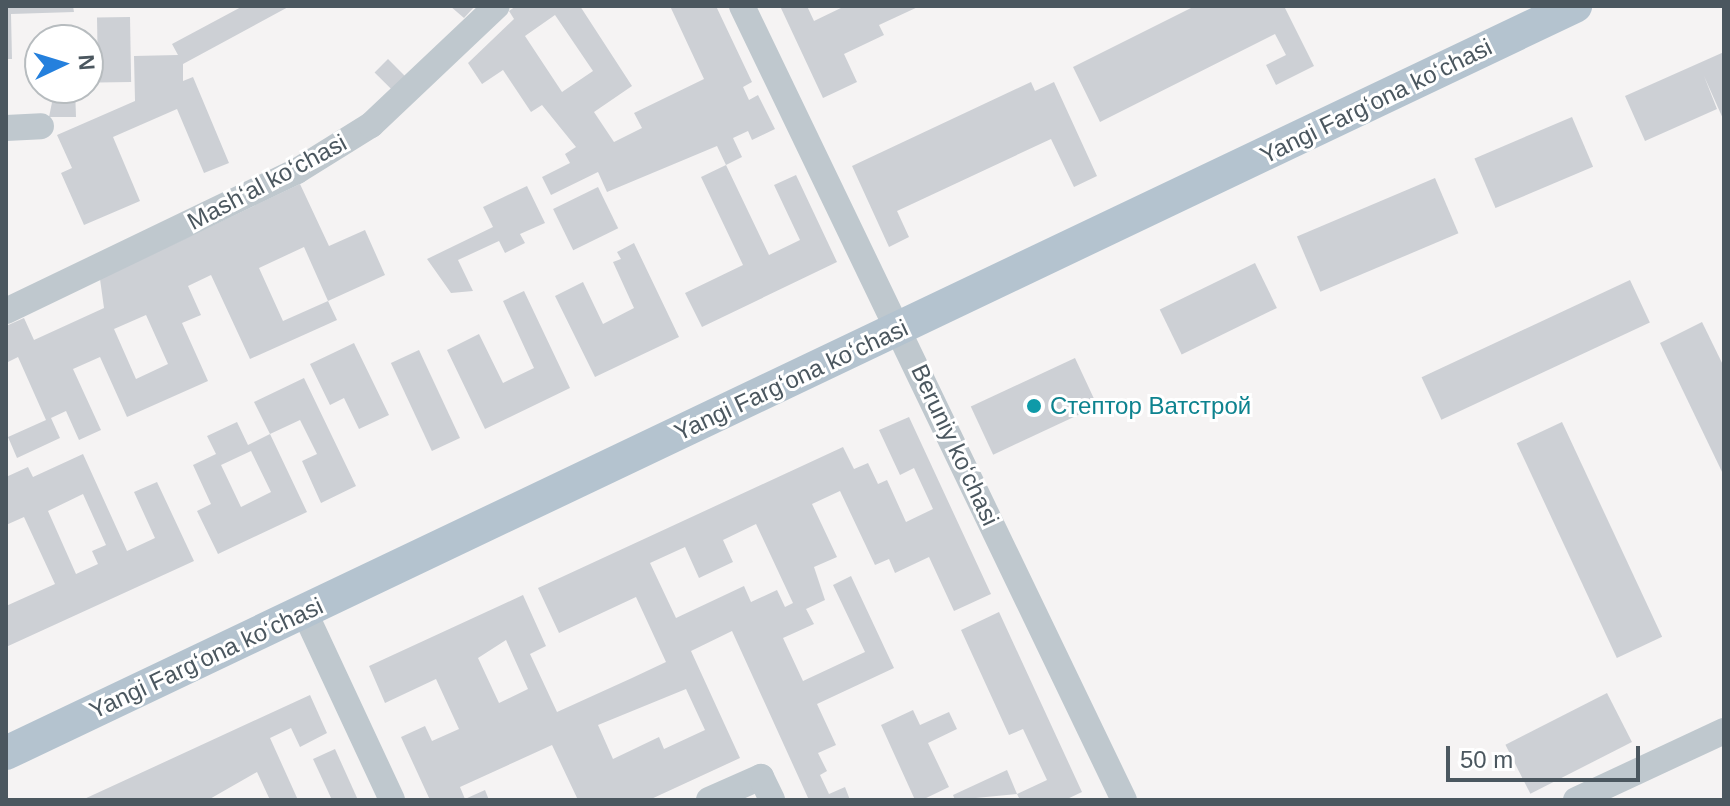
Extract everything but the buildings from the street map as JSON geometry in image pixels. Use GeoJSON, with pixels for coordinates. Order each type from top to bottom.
{"type":"FeatureCollection","features":[{"type":"Feature","properties":{"kind":"main road","name":"Yangi Fargʻona koʻchasi"},"geometry":{"type":"LineString","coordinates":[[6,753],[1575,6]]}},
{"type":"Feature","properties":{"kind":"street","name":"Mashʻal koʻchasi"},"geometry":{"type":"LineString","coordinates":[[6,311],[297,171],[371,125],[497,6]]}},
{"type":"Feature","properties":{"kind":"street","name":"Beruniy koʻchasi"},"geometry":{"type":"LineString","coordinates":[[742,6],[1124,800]]}},
{"type":"Feature","properties":{"kind":"street"},"geometry":{"type":"LineString","coordinates":[[6,128],[41,126]]}},
{"type":"Feature","properties":{"kind":"street"},"geometry":{"type":"LineString","coordinates":[[304,611],[392,800]]}},
{"type":"Feature","properties":{"kind":"street"},"geometry":{"type":"LineString","coordinates":[[1576,800],[1724,731]]}},
{"type":"Feature","properties":{"kind":"street"},"geometry":{"type":"LineString","coordinates":[[709,800],[761,777],[772,800]]}},
{"type":"Feature","properties":{"kind":"place","name":"Стептор Ватстрой"},"geometry":{"type":"Point","coordinates":[1034,406]}}]}
